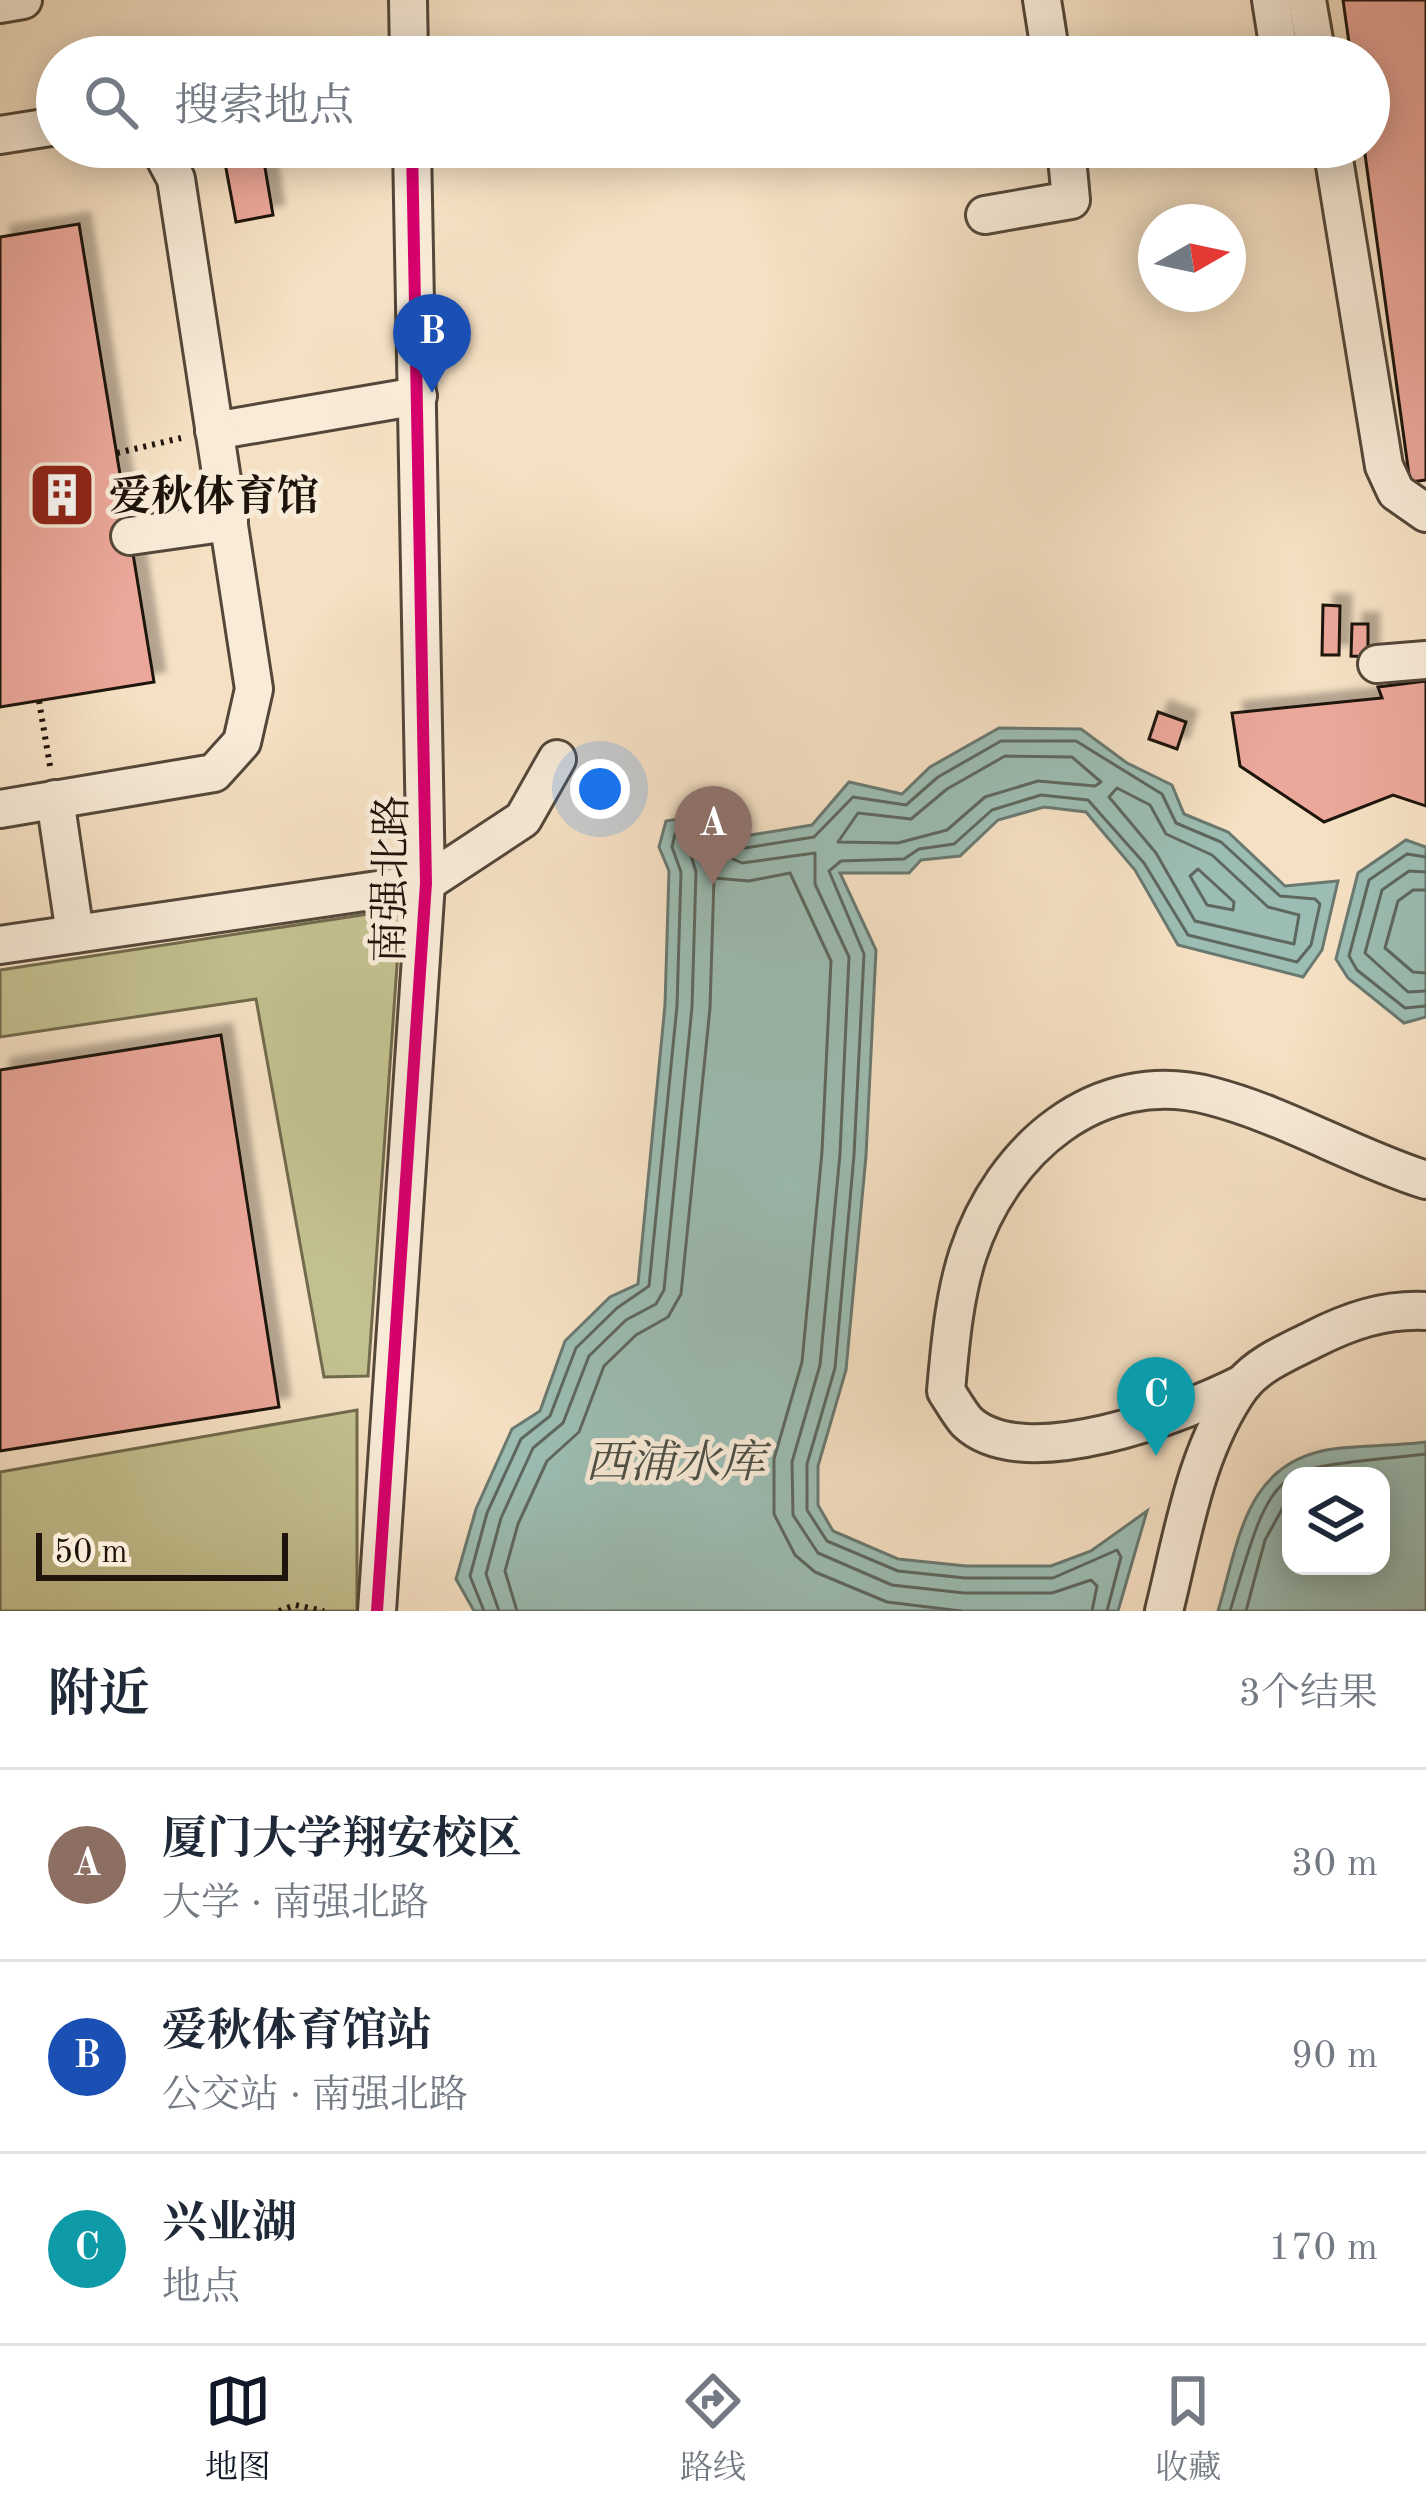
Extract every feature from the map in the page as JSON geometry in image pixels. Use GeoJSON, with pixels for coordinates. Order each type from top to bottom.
{"type":"FeatureCollection","features":[{"type":"Feature","properties":{"kind":"street"},"geometry":{"type":"LineString","coordinates":[[0,4],[23,0]]}},
{"type":"Feature","properties":{"kind":"street"},"geometry":{"type":"LineString","coordinates":[[408,0],[409,36]]}},
{"type":"Feature","properties":{"kind":"street"},"geometry":{"type":"LineString","coordinates":[[1042,0],[1048,36]]}},
{"type":"Feature","properties":{"kind":"street"},"geometry":{"type":"LineString","coordinates":[[1271,0],[1277,36]]}},
{"type":"Feature","properties":{"kind":"street"},"geometry":{"type":"LineString","coordinates":[[1307,0],[1313,36]]}},
{"type":"Feature","properties":{"kind":"street"},"geometry":{"type":"LineString","coordinates":[[0,135],[36,129]]}},
{"type":"Feature","properties":{"kind":"street"},"geometry":{"type":"LineString","coordinates":[[0,808],[214,773],[242,742],[254,689],[176,179],[170,168]]}},
{"type":"Feature","properties":{"kind":"street","name":"南强北路"},"geometry":{"type":"LineString","coordinates":[[377,1611],[426,883],[413,168]]}},
{"type":"Feature","properties":{"kind":"street"},"geometry":{"type":"LineString","coordinates":[[985,215],[1071,200],[1068,168]]}},
{"type":"Feature","properties":{"kind":"street"},"geometry":{"type":"LineString","coordinates":[[1334,168],[1384,466],[1396,492],[1426,513]]}},
{"type":"Feature","properties":{"kind":"street"},"geometry":{"type":"LineString","coordinates":[[214,430],[418,396]]}},
{"type":"Feature","properties":{"kind":"street"},"geometry":{"type":"LineString","coordinates":[[130,536],[229,522]]}},
{"type":"Feature","properties":{"kind":"street"},"geometry":{"type":"LineString","coordinates":[[1377,664],[1426,660]]}},
{"type":"Feature","properties":{"kind":"street"},"geometry":{"type":"LineString","coordinates":[[0,945],[426,883],[523,819],[557,759]]}},
{"type":"Feature","properties":{"kind":"street"},"geometry":{"type":"LineString","coordinates":[[55,799],[75,934]]}},
{"type":"Feature","properties":{"kind":"street"},"geometry":{"type":"LineString","coordinates":[[1426,1180],[1213,1096],[1148,1088],[1076,1112],[1017,1159],[987,1207],[967,1257],[946,1390],[968,1423],[1003,1440],[1126,1431],[1181,1414],[1244,1383],[1270,1361],[1339,1326],[1371,1315],[1426,1311]]}},
{"type":"Feature","properties":{"kind":"street"},"geometry":{"type":"LineString","coordinates":[[1164,1611],[1196,1481],[1244,1383]]}},
{"type":"Feature","properties":{"kind":"path"},"geometry":{"type":"LineString","coordinates":[[117,453],[214,430]]}},
{"type":"Feature","properties":{"kind":"path"},"geometry":{"type":"LineString","coordinates":[[39,701],[55,799]]}},
{"type":"Feature","properties":{"kind":"path"},"geometry":{"type":"LineString","coordinates":[[279,1611],[295,1605],[324,1611]]}},
{"type":"Feature","properties":{"kind":"shaded area"},"geometry":{"type":"Polygon","coordinates":[[[401,909],[368,1376],[324,1377],[256,999],[0,1037],[0,970],[401,909]]]}},
{"type":"Feature","properties":{"kind":"shaded area"},"geometry":{"type":"Polygon","coordinates":[[[357,1410],[357,1611],[0,1611],[0,1472],[357,1410]]]}},
{"type":"Feature","properties":{"kind":"water","name":"西浦水库"},"geometry":{"type":"Polygon","coordinates":[[[999,728],[1081,729],[1127,763],[1172,785],[1184,814],[1228,832],[1285,886],[1338,881],[1322,950],[1303,977],[1178,945],[1135,870],[1086,812],[1044,807],[998,820],[960,856],[921,860],[909,873],[840,873],[876,950],[866,1156],[846,1370],[818,1466],[818,1505],[833,1531],[898,1559],[966,1566],[1051,1566],[1091,1551],[1147,1511],[1118,1611],[474,1611],[456,1579],[476,1509],[512,1429],[540,1411],[565,1341],[610,1297],[638,1284],[665,1005],[669,871],[659,847],[666,821],[702,815],[745,836],[812,825],[849,782],[902,794],[930,767],[999,728]]]}},
{"type":"Feature","properties":{"kind":"water"},"geometry":{"type":"Polygon","coordinates":[[[1406,840],[1426,847],[1426,1017],[1404,1023],[1348,978],[1336,959],[1358,873],[1406,840]]]}},
{"type":"Feature","properties":{"kind":"water"},"geometry":{"type":"Polygon","coordinates":[[[1426,1442],[1426,1611],[1218,1611],[1250,1508],[1282,1469],[1282,1575],[1390,1575],[1390,1467],[1286,1467],[1333,1449],[1426,1442]]]}},
{"type":"Feature","properties":{"kind":"building"},"geometry":{"type":"Polygon","coordinates":[[[1343,0],[1426,0],[1426,480],[1410,482],[1367,168],[1390,168],[1390,36],[1348,36],[1343,0]]]}},
{"type":"Feature","properties":{"kind":"building"},"geometry":{"type":"Polygon","coordinates":[[[226,168],[265,168],[273,215],[236,222],[226,168]]]}},
{"type":"Feature","properties":{"kind":"building","name":"爱秋体育馆"},"geometry":{"type":"Polygon","coordinates":[[[79,224],[154,682],[0,707],[0,237],[79,224]]]}},
{"type":"Feature","properties":{"kind":"building"},"geometry":{"type":"Polygon","coordinates":[[[1323,605],[1340,606],[1339,655],[1322,655],[1323,605]]]}},
{"type":"Feature","properties":{"kind":"building"},"geometry":{"type":"Polygon","coordinates":[[[1352,624],[1368,624],[1368,657],[1351,656],[1352,624]]]}},
{"type":"Feature","properties":{"kind":"building"},"geometry":{"type":"Polygon","coordinates":[[[1426,681],[1426,806],[1393,795],[1324,822],[1240,766],[1232,713],[1382,698],[1378,687],[1426,681]]]}},
{"type":"Feature","properties":{"kind":"building"},"geometry":{"type":"Polygon","coordinates":[[[1158,712],[1186,722],[1177,749],[1149,739],[1158,712]]]}},
{"type":"Feature","properties":{"kind":"building"},"geometry":{"type":"Polygon","coordinates":[[[221,1035],[279,1407],[0,1451],[0,1070],[221,1035]]]}},
{"type":"Feature","properties":{"kind":"cycle path"},"geometry":{"type":"LineString","coordinates":[[377,1611],[426,883],[412,168]]}},
{"type":"Feature","properties":{"kind":"place","name":"爱秋体育馆站"},"geometry":{"type":"Point","coordinates":[432,393]}},
{"type":"Feature","properties":{"kind":"place","name":"爱秋体育馆"},"geometry":{"type":"Point","coordinates":[62,495]}},
{"type":"Feature","properties":{"kind":"place","name":"厦门大学翔安校区"},"geometry":{"type":"Point","coordinates":[713,885]}},
{"type":"Feature","properties":{"kind":"place","name":"兴业湖"},"geometry":{"type":"Point","coordinates":[1156,1456]}}]}
